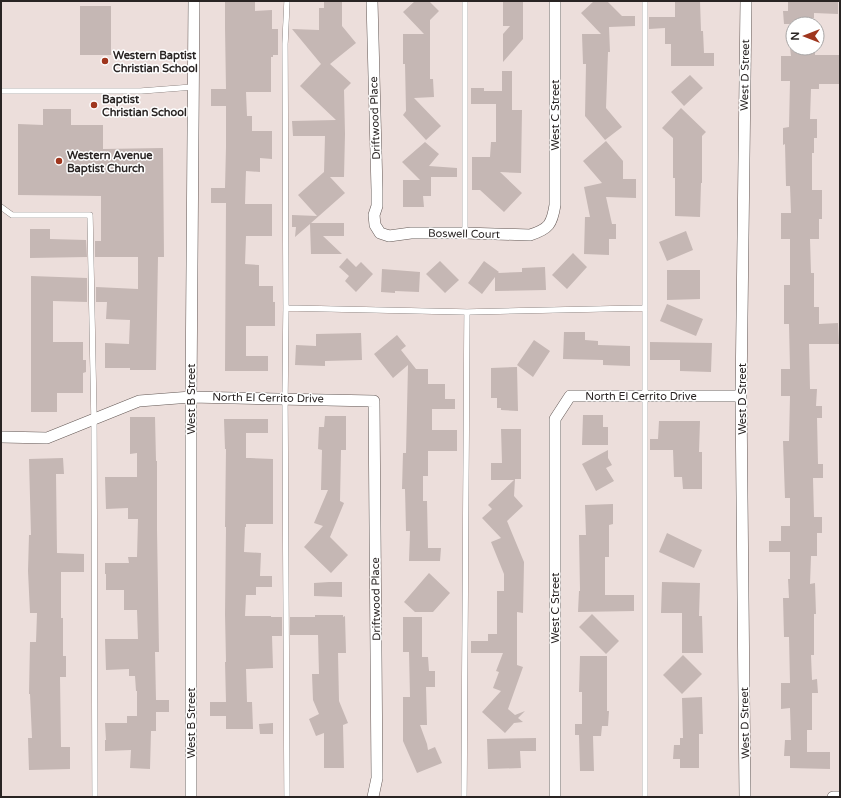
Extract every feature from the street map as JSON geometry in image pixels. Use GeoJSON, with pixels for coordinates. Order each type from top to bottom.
{"type":"FeatureCollection","features":[{"type":"Feature","properties":{"kind":"street","name":"West B Street"},"geometry":{"type":"LineString","coordinates":[[191,797],[191,397],[194,1]]}},
{"type":"Feature","properties":{"kind":"street","name":"Driftwood Place"},"geometry":{"type":"LineString","coordinates":[[372,1],[376,190],[376,206],[374,215],[375,225],[380,233]]}},
{"type":"Feature","properties":{"kind":"street","name":"West C Street"},"geometry":{"type":"LineString","coordinates":[[548,228],[553,218],[555,205],[555,1]]}},
{"type":"Feature","properties":{"kind":"street","name":"West D Street"},"geometry":{"type":"LineString","coordinates":[[745,797],[741,396],[746,1]]}},
{"type":"Feature","properties":{"kind":"street","name":"Boswell Court"},"geometry":{"type":"LineString","coordinates":[[380,233],[389,236],[411,233],[530,235],[548,228]]}},
{"type":"Feature","properties":{"kind":"street","name":"North El Cerrito Drive"},"geometry":{"type":"LineString","coordinates":[[555,420],[570,396],[741,396]]}},
{"type":"Feature","properties":{"kind":"street","name":"North El Cerrito Drive"},"geometry":{"type":"LineString","coordinates":[[1,437],[47,438],[139,401],[191,397],[374,401]]}},
{"type":"Feature","properties":{"kind":"street","name":"Driftwood Place"},"geometry":{"type":"LineString","coordinates":[[373,797],[377,778],[374,401]]}},
{"type":"Feature","properties":{"kind":"street","name":"West C Street"},"geometry":{"type":"LineString","coordinates":[[555,420],[555,797]]}},
{"type":"Feature","properties":{"kind":"street"},"geometry":{"type":"LineString","coordinates":[[833,797],[840,797]]}},
{"type":"Feature","properties":{"kind":"lane"},"geometry":{"type":"LineString","coordinates":[[287,1],[285,44],[287,797]]}},
{"type":"Feature","properties":{"kind":"lane"},"geometry":{"type":"LineString","coordinates":[[465,1],[465,233]]}},
{"type":"Feature","properties":{"kind":"lane"},"geometry":{"type":"LineString","coordinates":[[645,1],[645,797]]}},
{"type":"Feature","properties":{"kind":"lane"},"geometry":{"type":"LineString","coordinates":[[1,90],[141,90],[193,87]]}},
{"type":"Feature","properties":{"kind":"lane"},"geometry":{"type":"LineString","coordinates":[[1,207],[12,215],[90,215],[94,419],[95,797]]}},
{"type":"Feature","properties":{"kind":"lane"},"geometry":{"type":"LineString","coordinates":[[286,308],[467,312],[645,308]]}},
{"type":"Feature","properties":{"kind":"lane"},"geometry":{"type":"LineString","coordinates":[[464,797],[467,312]]}},
{"type":"Feature","properties":{"kind":"building"},"geometry":{"type":"Polygon","coordinates":[[[225,1],[255,1],[255,11],[272,10],[272,29],[278,29],[278,55],[273,55],[273,57],[271,57],[271,92],[246,92],[247,116],[252,116],[252,131],[272,131],[272,159],[260,158],[260,172],[246,171],[245,204],[272,204],[272,236],[246,236],[245,264],[259,265],[259,286],[273,286],[275,326],[246,326],[246,356],[268,356],[268,371],[225,371],[226,203],[211,203],[211,188],[225,188],[226,106],[211,106],[211,89],[226,89],[225,1]]]}},
{"type":"Feature","properties":{"kind":"building"},"geometry":{"type":"Polygon","coordinates":[[[324,1],[342,1],[342,26],[356,43],[330,64],[351,83],[344,90],[344,177],[330,177],[345,193],[311,223],[344,223],[344,236],[323,236],[342,254],[311,254],[310,224],[295,237],[296,227],[292,227],[292,215],[317,216],[298,195],[324,172],[325,136],[293,136],[292,121],[336,120],[300,86],[321,64],[292,29],[319,30],[319,8],[324,8],[324,1]]]}},
{"type":"Feature","properties":{"kind":"building"},"geometry":{"type":"Polygon","coordinates":[[[415,1],[429,1],[439,11],[430,20],[430,79],[433,79],[434,97],[414,98],[441,126],[426,140],[403,115],[406,111],[403,34],[424,34],[403,12],[415,1]]]}},
{"type":"Feature","properties":{"kind":"building"},"geometry":{"type":"Polygon","coordinates":[[[503,1],[523,1],[523,39],[503,62],[503,34],[510,26],[503,26],[503,1]]]}},
{"type":"Feature","properties":{"kind":"building"},"geometry":{"type":"Polygon","coordinates":[[[594,1],[607,1],[622,16],[635,16],[635,26],[609,27],[610,52],[608,52],[606,108],[622,127],[605,140],[585,116],[586,64],[583,64],[582,34],[601,34],[581,13],[594,1]]]}},
{"type":"Feature","properties":{"kind":"building"},"geometry":{"type":"Polygon","coordinates":[[[675,1],[700,1],[701,31],[703,31],[704,53],[714,53],[714,66],[671,66],[671,44],[665,44],[665,28],[649,29],[649,17],[675,17],[675,1]]]}},
{"type":"Feature","properties":{"kind":"building"},"geometry":{"type":"Polygon","coordinates":[[[788,1],[838,1],[838,14],[814,13],[814,16],[785,16],[784,24],[783,11],[788,11],[788,1]]]}},
{"type":"Feature","properties":{"kind":"building"},"geometry":{"type":"Polygon","coordinates":[[[80,6],[111,6],[111,55],[80,55],[80,6]]]}},
{"type":"Feature","properties":{"kind":"building"},"geometry":{"type":"Polygon","coordinates":[[[840,55],[840,84],[819,84],[819,89],[811,89],[810,119],[817,119],[817,138],[814,138],[814,153],[812,153],[812,190],[822,190],[822,219],[819,219],[819,239],[810,239],[811,273],[814,273],[814,307],[819,307],[819,324],[838,323],[839,344],[809,344],[810,389],[817,389],[816,406],[822,406],[822,418],[817,418],[818,464],[823,464],[823,478],[813,478],[814,517],[822,517],[822,533],[817,533],[817,556],[811,556],[810,584],[815,583],[816,614],[814,614],[814,655],[811,655],[812,680],[817,679],[818,693],[812,693],[812,730],[807,730],[807,752],[830,752],[830,769],[790,768],[790,756],[784,756],[785,740],[791,740],[790,708],[781,709],[781,683],[790,683],[789,637],[784,637],[783,598],[789,598],[788,579],[790,579],[790,552],[769,552],[769,541],[781,541],[781,526],[790,526],[790,498],[785,498],[783,441],[789,441],[790,396],[781,396],[781,369],[790,369],[789,324],[784,324],[784,285],[790,285],[790,239],[781,239],[781,213],[791,213],[790,186],[786,186],[785,144],[783,145],[783,128],[789,127],[790,81],[781,81],[781,56],[840,55]]]}},
{"type":"Feature","properties":{"kind":"building"},"geometry":{"type":"Polygon","coordinates":[[[502,71],[512,71],[512,110],[522,110],[521,173],[500,172],[522,193],[504,212],[480,190],[472,190],[472,157],[490,157],[491,142],[496,142],[496,104],[471,104],[471,88],[484,88],[484,91],[502,91],[502,71]]]}},
{"type":"Feature","properties":{"kind":"building"},"geometry":{"type":"Polygon","coordinates":[[[690,75],[703,88],[684,106],[671,92],[690,75]]]}},
{"type":"Feature","properties":{"kind":"building"},"geometry":{"type":"Polygon","coordinates":[[[681,108],[706,132],[702,136],[700,217],[675,216],[673,138],[662,128],[681,108]]]}},
{"type":"Feature","properties":{"kind":"building"},"geometry":{"type":"Polygon","coordinates":[[[43,109],[71,109],[71,125],[103,125],[103,149],[163,148],[164,257],[158,257],[156,370],[105,368],[105,343],[129,344],[130,320],[106,319],[107,302],[96,302],[96,287],[138,289],[138,257],[95,257],[95,241],[101,241],[101,196],[18,195],[18,124],[43,125],[43,109]]]}},
{"type":"Feature","properties":{"kind":"building"},"geometry":{"type":"Polygon","coordinates":[[[606,141],[623,161],[623,179],[636,179],[636,198],[606,197],[612,224],[616,224],[616,239],[609,239],[609,255],[584,254],[585,217],[590,217],[584,187],[602,183],[583,161],[606,141]]]}},
{"type":"Feature","properties":{"kind":"building"},"geometry":{"type":"Polygon","coordinates":[[[425,142],[439,154],[429,166],[457,168],[457,177],[431,177],[431,196],[423,196],[424,207],[403,207],[403,180],[420,180],[402,162],[425,142]]]}},
{"type":"Feature","properties":{"kind":"building"},"geometry":{"type":"Polygon","coordinates":[[[30,229],[50,229],[50,239],[86,240],[87,257],[30,258],[30,229]]]}},
{"type":"Feature","properties":{"kind":"building"},"geometry":{"type":"Polygon","coordinates":[[[686,231],[693,250],[667,261],[659,242],[686,231]]]}},
{"type":"Feature","properties":{"kind":"building"},"geometry":{"type":"Polygon","coordinates":[[[573,253],[587,267],[567,289],[552,275],[573,253]]]}},
{"type":"Feature","properties":{"kind":"building"},"geometry":{"type":"Polygon","coordinates":[[[347,258],[356,267],[361,262],[373,274],[356,292],[345,281],[349,276],[339,267],[347,258]]]}},
{"type":"Feature","properties":{"kind":"building"},"geometry":{"type":"Polygon","coordinates":[[[440,261],[459,280],[445,293],[426,274],[440,261]]]}},
{"type":"Feature","properties":{"kind":"building"},"geometry":{"type":"Polygon","coordinates":[[[484,261],[499,272],[498,273],[522,272],[522,268],[545,267],[546,290],[495,291],[495,277],[482,294],[468,283],[484,261]]]}},
{"type":"Feature","properties":{"kind":"building"},"geometry":{"type":"Polygon","coordinates":[[[382,269],[420,272],[419,292],[381,292],[382,269]]]}},
{"type":"Feature","properties":{"kind":"building"},"geometry":{"type":"Polygon","coordinates":[[[667,270],[700,270],[700,299],[667,300],[667,270]]]}},
{"type":"Feature","properties":{"kind":"building"},"geometry":{"type":"Polygon","coordinates":[[[31,276],[87,278],[87,302],[53,301],[53,342],[83,342],[83,360],[86,360],[86,372],[83,373],[83,393],[57,393],[57,412],[31,412],[31,276]]]}},
{"type":"Feature","properties":{"kind":"building"},"geometry":{"type":"Polygon","coordinates":[[[667,304],[703,319],[696,336],[660,321],[667,304]]]}},
{"type":"Feature","properties":{"kind":"building"},"geometry":{"type":"Polygon","coordinates":[[[564,332],[585,332],[585,340],[598,341],[598,345],[630,346],[630,366],[603,365],[603,360],[563,359],[564,332]]]}},
{"type":"Feature","properties":{"kind":"building"},"geometry":{"type":"Polygon","coordinates":[[[361,333],[362,360],[325,361],[325,366],[295,365],[296,345],[316,346],[316,334],[361,333]]]}},
{"type":"Feature","properties":{"kind":"building"},"geometry":{"type":"Polygon","coordinates":[[[397,335],[406,346],[401,350],[416,369],[428,369],[428,384],[445,384],[445,399],[455,399],[455,409],[432,409],[432,430],[457,430],[457,451],[428,451],[428,476],[423,476],[423,501],[427,501],[428,548],[441,548],[440,561],[409,561],[410,531],[406,531],[405,489],[402,489],[403,453],[406,453],[408,365],[393,378],[374,354],[397,335]]]}},
{"type":"Feature","properties":{"kind":"building"},"geometry":{"type":"Polygon","coordinates":[[[534,340],[550,351],[533,377],[517,365],[534,340]]]}},
{"type":"Feature","properties":{"kind":"building"},"geometry":{"type":"Polygon","coordinates":[[[650,342],[712,343],[711,372],[680,371],[680,360],[650,360],[650,342]]]}},
{"type":"Feature","properties":{"kind":"building"},"geometry":{"type":"Polygon","coordinates":[[[517,367],[518,411],[501,410],[501,408],[497,408],[497,398],[491,398],[491,368],[517,367]]]}},
{"type":"Feature","properties":{"kind":"building"},"geometry":{"type":"Polygon","coordinates":[[[583,415],[603,415],[603,427],[608,427],[608,445],[582,445],[583,415]]]}},
{"type":"Feature","properties":{"kind":"building"},"geometry":{"type":"Polygon","coordinates":[[[325,416],[346,416],[346,450],[341,450],[340,501],[344,503],[330,537],[348,555],[331,573],[304,547],[323,526],[314,523],[328,490],[321,490],[322,450],[318,449],[319,427],[324,427],[325,416]]]}},
{"type":"Feature","properties":{"kind":"building"},"geometry":{"type":"Polygon","coordinates":[[[130,417],[155,417],[157,461],[159,652],[155,652],[156,700],[169,700],[169,712],[156,712],[156,731],[151,731],[150,769],[130,768],[131,750],[105,751],[105,723],[127,723],[127,716],[137,716],[137,691],[135,676],[129,676],[129,669],[106,670],[105,639],[138,639],[137,610],[124,610],[124,590],[106,590],[105,574],[105,563],[129,563],[128,557],[137,557],[138,519],[128,519],[128,508],[106,509],[105,477],[137,477],[137,453],[130,454],[130,417]]]}},
{"type":"Feature","properties":{"kind":"building"},"geometry":{"type":"Polygon","coordinates":[[[224,419],[268,419],[268,433],[246,433],[246,458],[273,459],[273,524],[246,524],[245,527],[244,552],[261,553],[260,576],[272,576],[272,587],[256,587],[256,595],[246,595],[245,616],[282,617],[282,636],[272,636],[273,668],[246,669],[247,702],[252,702],[253,729],[226,729],[226,716],[210,716],[210,702],[226,702],[226,449],[224,419]]]}},
{"type":"Feature","properties":{"kind":"building"},"geometry":{"type":"Polygon","coordinates":[[[659,421],[700,421],[699,452],[702,452],[702,489],[683,489],[682,477],[674,477],[673,450],[650,450],[650,439],[658,439],[659,421]]]}},
{"type":"Feature","properties":{"kind":"building"},"geometry":{"type":"Polygon","coordinates":[[[501,429],[521,429],[521,479],[515,479],[514,496],[523,506],[507,521],[524,562],[523,613],[517,612],[517,665],[523,667],[508,709],[515,715],[525,711],[518,718],[523,722],[514,723],[505,733],[482,712],[501,691],[493,688],[499,672],[496,671],[503,653],[471,653],[471,641],[488,641],[488,634],[497,634],[497,591],[504,591],[504,574],[491,542],[501,538],[482,518],[492,509],[488,505],[514,480],[491,480],[491,463],[502,463],[501,429]]]}},
{"type":"Feature","properties":{"kind":"building"},"geometry":{"type":"Polygon","coordinates":[[[608,450],[608,458],[612,465],[606,468],[614,481],[596,491],[582,464],[608,450]]]}},
{"type":"Feature","properties":{"kind":"building"},"geometry":{"type":"Polygon","coordinates":[[[63,458],[64,474],[56,474],[57,553],[84,554],[84,572],[61,572],[61,618],[63,618],[63,656],[66,656],[66,677],[60,677],[61,747],[70,747],[70,769],[29,770],[28,738],[32,738],[29,694],[30,642],[36,642],[37,613],[30,613],[28,571],[29,535],[31,535],[29,459],[63,458]]]}},
{"type":"Feature","properties":{"kind":"building"},"geometry":{"type":"Polygon","coordinates":[[[613,504],[613,524],[609,525],[609,557],[605,557],[605,595],[634,595],[634,611],[578,612],[580,591],[579,535],[586,535],[585,505],[613,504]]]}},
{"type":"Feature","properties":{"kind":"building"},"geometry":{"type":"Polygon","coordinates":[[[667,533],[702,550],[694,568],[659,552],[667,533]]]}},
{"type":"Feature","properties":{"kind":"building"},"geometry":{"type":"Polygon","coordinates":[[[429,573],[450,593],[433,612],[415,612],[404,602],[429,573]]]}},
{"type":"Feature","properties":{"kind":"building"},"geometry":{"type":"Polygon","coordinates":[[[342,582],[342,597],[314,596],[314,583],[342,582]]]}},
{"type":"Feature","properties":{"kind":"building"},"geometry":{"type":"Polygon","coordinates":[[[662,582],[700,583],[699,616],[702,616],[703,653],[682,653],[682,613],[661,613],[662,582]]]}},
{"type":"Feature","properties":{"kind":"building"},"geometry":{"type":"Polygon","coordinates":[[[592,614],[619,641],[606,654],[579,627],[592,614]]]}},
{"type":"Feature","properties":{"kind":"building"},"geometry":{"type":"Polygon","coordinates":[[[315,615],[345,616],[346,653],[338,653],[339,701],[348,723],[343,725],[344,768],[324,768],[324,733],[316,736],[309,719],[319,714],[313,700],[312,674],[319,674],[318,635],[290,635],[290,617],[315,617],[315,615]]]}},
{"type":"Feature","properties":{"kind":"building"},"geometry":{"type":"Polygon","coordinates":[[[403,617],[422,617],[422,657],[428,657],[429,671],[435,671],[435,687],[426,687],[427,725],[420,725],[428,750],[435,747],[442,763],[417,773],[403,741],[403,697],[410,697],[409,652],[403,652],[403,617]]]}},
{"type":"Feature","properties":{"kind":"building"},"geometry":{"type":"Polygon","coordinates":[[[683,655],[702,674],[682,694],[663,675],[683,655]]]}},
{"type":"Feature","properties":{"kind":"building"},"geometry":{"type":"Polygon","coordinates":[[[580,656],[607,656],[607,711],[609,711],[608,726],[602,726],[601,736],[593,736],[594,771],[580,771],[579,735],[575,735],[575,724],[582,724],[582,692],[579,692],[580,656]]]}},
{"type":"Feature","properties":{"kind":"building"},"geometry":{"type":"Polygon","coordinates":[[[702,697],[703,734],[699,734],[699,768],[680,768],[680,759],[673,759],[674,745],[680,745],[680,738],[683,738],[682,698],[702,697]]]}},
{"type":"Feature","properties":{"kind":"building"},"geometry":{"type":"Polygon","coordinates":[[[273,723],[273,734],[260,734],[259,724],[273,723]]]}},
{"type":"Feature","properties":{"kind":"building"},"geometry":{"type":"Polygon","coordinates":[[[536,738],[536,751],[520,751],[521,768],[488,769],[487,739],[536,738]]]}},
{"type":"Feature","properties":{"kind":"place","name":"Western Baptist Christian School"},"geometry":{"type":"Point","coordinates":[105,61]}},
{"type":"Feature","properties":{"kind":"place","name":"Baptist Christian School"},"geometry":{"type":"Point","coordinates":[94,105]}},
{"type":"Feature","properties":{"kind":"place","name":"Western Avenue Baptist Church"},"geometry":{"type":"Point","coordinates":[59,161]}}]}
